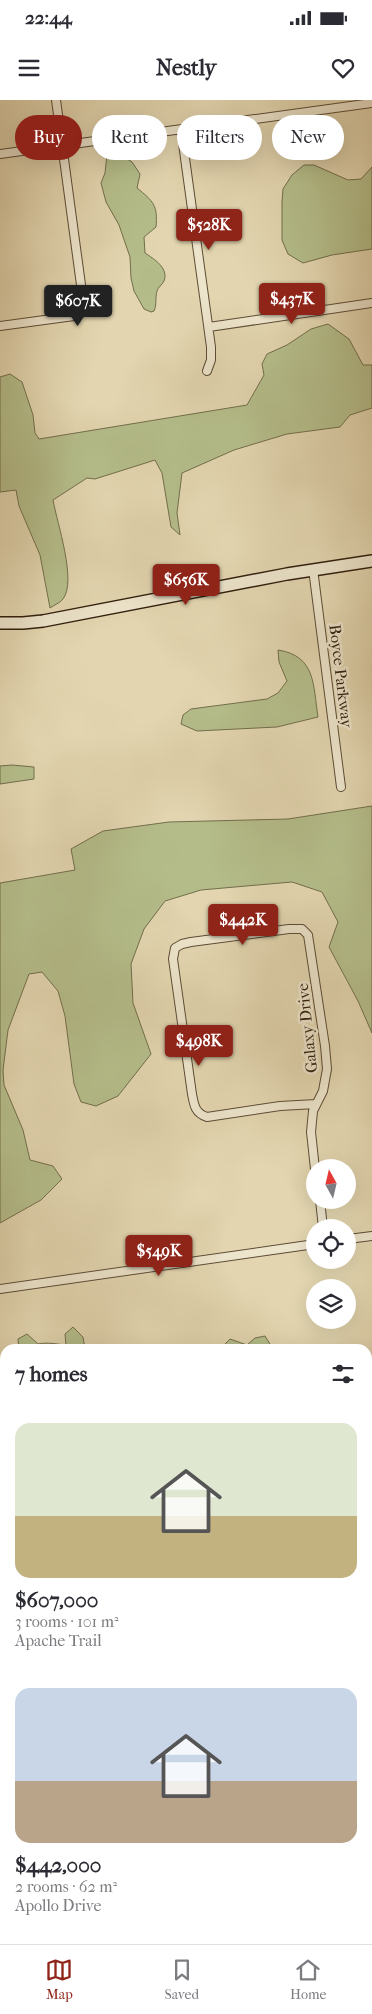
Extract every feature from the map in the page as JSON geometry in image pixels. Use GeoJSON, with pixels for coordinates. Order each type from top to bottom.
{"type":"FeatureCollection","features":[{"type":"Feature","properties":{"kind":"street"},"geometry":{"type":"LineString","coordinates":[[56,100],[58,115]]}},
{"type":"Feature","properties":{"kind":"street"},"geometry":{"type":"LineString","coordinates":[[262,116],[332,104],[372,103]]}},
{"type":"Feature","properties":{"kind":"street"},"geometry":{"type":"LineString","coordinates":[[82,142],[177,130]]}},
{"type":"Feature","properties":{"kind":"street"},"geometry":{"type":"LineString","coordinates":[[0,154],[15,152]]}},
{"type":"Feature","properties":{"kind":"street"},"geometry":{"type":"LineString","coordinates":[[0,326],[74,316],[80,313],[84,304],[64,160]]}},
{"type":"Feature","properties":{"kind":"street"},"geometry":{"type":"LineString","coordinates":[[185,160],[209,327],[211,360],[207,371]]}},
{"type":"Feature","properties":{"kind":"street"},"geometry":{"type":"LineString","coordinates":[[209,327],[372,303]]}},
{"type":"Feature","properties":{"kind":"street"},"geometry":{"type":"LineString","coordinates":[[0,623],[43,621],[313,569],[372,561]]}},
{"type":"Feature","properties":{"kind":"street","name":"Boyce Parkway"},"geometry":{"type":"LineString","coordinates":[[313,569],[341,787]]}},
{"type":"Feature","properties":{"kind":"street","name":"Galaxy Drive"},"geometry":{"type":"LineString","coordinates":[[314,1159],[311,1132],[316,1104],[323,1091],[327,1069],[326,1046],[308,935],[302,929],[289,929],[191,942],[178,947],[173,953],[172,960],[194,1108],[201,1115],[207,1117],[280,1106],[316,1104]]}},
{"type":"Feature","properties":{"kind":"street"},"geometry":{"type":"LineString","coordinates":[[356,1238],[372,1236]]}},
{"type":"Feature","properties":{"kind":"street"},"geometry":{"type":"LineString","coordinates":[[0,1289],[306,1245]]}},
{"type":"Feature","properties":{"kind":"green space"},"geometry":{"type":"Polygon","coordinates":[[[106,160],[129,160],[132,162],[140,174],[137,188],[151,200],[155,208],[156,227],[144,237],[145,253],[160,264],[165,276],[157,291],[154,311],[151,312],[144,309],[134,291],[130,257],[119,225],[106,202],[101,183],[105,173],[106,160]]]}},
{"type":"Feature","properties":{"kind":"green space"},"geometry":{"type":"Polygon","coordinates":[[[304,165],[314,165],[348,180],[361,179],[372,167],[372,249],[332,255],[303,263],[288,254],[282,240],[283,189],[292,175],[304,165]]]}},
{"type":"Feature","properties":{"kind":"green space"},"geometry":{"type":"Polygon","coordinates":[[[328,324],[349,339],[363,365],[372,365],[372,408],[350,415],[340,427],[287,434],[234,450],[182,473],[177,513],[180,535],[171,527],[162,473],[155,460],[95,479],[87,478],[53,500],[65,551],[68,579],[67,591],[63,599],[50,608],[40,555],[19,506],[16,490],[0,492],[0,377],[10,374],[22,382],[33,415],[35,433],[39,439],[247,405],[264,375],[262,364],[267,354],[287,345],[311,329],[328,324]]]}},
{"type":"Feature","properties":{"kind":"green space"},"geometry":{"type":"Polygon","coordinates":[[[278,650],[300,658],[306,665],[313,683],[318,717],[277,727],[197,731],[181,724],[183,715],[191,709],[267,699],[278,693],[287,681],[279,662],[278,650]]]}},
{"type":"Feature","properties":{"kind":"green space"},"geometry":{"type":"Polygon","coordinates":[[[0,766],[34,767],[34,779],[0,784],[0,766]]]}},
{"type":"Feature","properties":{"kind":"green space"},"geometry":{"type":"Polygon","coordinates":[[[372,806],[372,1033],[358,1001],[329,947],[338,922],[322,892],[292,882],[201,890],[165,901],[144,929],[131,964],[133,1003],[151,1054],[118,1096],[96,1106],[81,1102],[74,1084],[65,1016],[58,991],[42,972],[29,974],[8,1030],[3,1070],[4,1085],[23,1130],[30,1160],[53,1166],[62,1179],[41,1200],[0,1223],[0,883],[75,870],[71,849],[103,831],[169,822],[288,819],[372,806]]]}},
{"type":"Feature","properties":{"kind":"green space"},"geometry":{"type":"Polygon","coordinates":[[[73,1327],[83,1337],[84,1344],[66,1344],[65,1334],[73,1327]]]}},
{"type":"Feature","properties":{"kind":"green space"},"geometry":{"type":"Polygon","coordinates":[[[27,1334],[38,1344],[18,1344],[18,1339],[27,1334]]]}},
{"type":"Feature","properties":{"kind":"green space"},"geometry":{"type":"Polygon","coordinates":[[[265,1336],[270,1344],[248,1344],[255,1338],[265,1336]]]}},
{"type":"Feature","properties":{"kind":"green space"},"geometry":{"type":"Polygon","coordinates":[[[230,1339],[244,1344],[225,1344],[230,1339]]]}}]}
